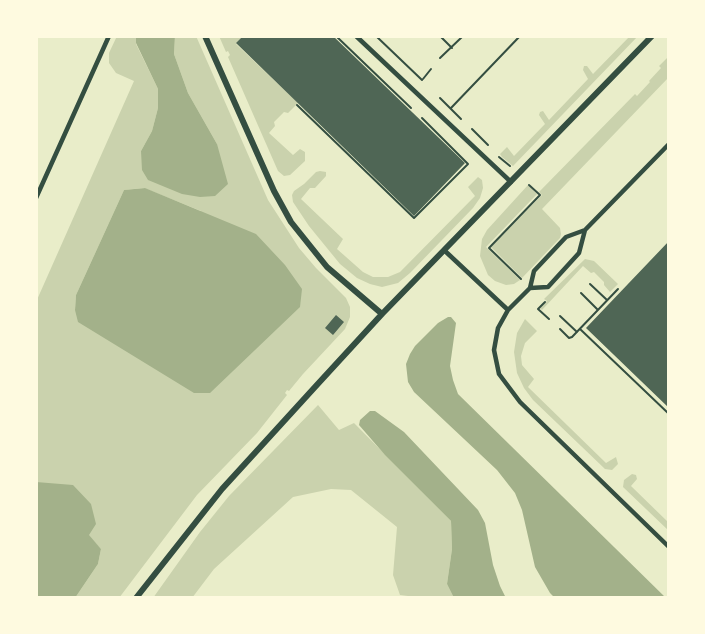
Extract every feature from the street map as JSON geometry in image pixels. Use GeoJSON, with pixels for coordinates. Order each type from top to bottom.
{"type":"FeatureCollection","features":[{"type":"Feature","properties":{"kind":"street"},"geometry":{"type":"LineString","coordinates":[[205,36],[274,191],[291,222],[327,267],[382,314]]}},
{"type":"Feature","properties":{"kind":"street"},"geometry":{"type":"LineString","coordinates":[[136,598],[222,489],[382,314],[652,36]]}},
{"type":"Feature","properties":{"kind":"lane"},"geometry":{"type":"LineString","coordinates":[[36,198],[109,36]]}},
{"type":"Feature","properties":{"kind":"lane"},"geometry":{"type":"LineString","coordinates":[[356,36],[511,182]]}},
{"type":"Feature","properties":{"kind":"lane"},"geometry":{"type":"LineString","coordinates":[[669,144],[585,230],[566,237],[534,271],[530,288],[508,310],[498,328],[494,350],[499,374],[520,402],[669,547]]}},
{"type":"Feature","properties":{"kind":"lane"},"geometry":{"type":"LineString","coordinates":[[530,288],[548,287],[579,253],[585,230]]}},
{"type":"Feature","properties":{"kind":"lane"},"geometry":{"type":"LineString","coordinates":[[445,251],[508,310]]}},
{"type":"Feature","properties":{"kind":"path"},"geometry":{"type":"LineString","coordinates":[[336,36],[411,108]]}},
{"type":"Feature","properties":{"kind":"path"},"geometry":{"type":"LineString","coordinates":[[376,36],[423,80]]}},
{"type":"Feature","properties":{"kind":"path"},"geometry":{"type":"LineString","coordinates":[[440,36],[452,48]]}},
{"type":"Feature","properties":{"kind":"path"},"geometry":{"type":"LineString","coordinates":[[440,58],[464,36]]}},
{"type":"Feature","properties":{"kind":"path"},"geometry":{"type":"LineString","coordinates":[[451,108],[520,36]]}},
{"type":"Feature","properties":{"kind":"path"},"geometry":{"type":"LineString","coordinates":[[419,85],[431,69]]}},
{"type":"Feature","properties":{"kind":"path"},"geometry":{"type":"LineString","coordinates":[[440,98],[461,118]]}},
{"type":"Feature","properties":{"kind":"path"},"geometry":{"type":"LineString","coordinates":[[297,105],[414,218],[468,164],[422,118]]}},
{"type":"Feature","properties":{"kind":"path"},"geometry":{"type":"LineString","coordinates":[[472,129],[488,145]]}},
{"type":"Feature","properties":{"kind":"path"},"geometry":{"type":"LineString","coordinates":[[499,157],[512,167]]}},
{"type":"Feature","properties":{"kind":"path"},"geometry":{"type":"LineString","coordinates":[[521,279],[489,248],[540,195],[529,185]]}},
{"type":"Feature","properties":{"kind":"path"},"geometry":{"type":"LineString","coordinates":[[590,284],[607,300]]}},
{"type":"Feature","properties":{"kind":"path"},"geometry":{"type":"LineString","coordinates":[[560,329],[570,338],[618,289]]}},
{"type":"Feature","properties":{"kind":"path"},"geometry":{"type":"LineString","coordinates":[[581,293],[598,310]]}},
{"type":"Feature","properties":{"kind":"path"},"geometry":{"type":"LineString","coordinates":[[544,302],[538,309],[549,319]]}},
{"type":"Feature","properties":{"kind":"path"},"geometry":{"type":"LineString","coordinates":[[560,316],[577,332]]}},
{"type":"Feature","properties":{"kind":"path"},"geometry":{"type":"LineString","coordinates":[[580,329],[669,414]]}},
{"type":"Feature","properties":{"kind":"shaded area"},"geometry":{"type":"Polygon","coordinates":[[[117,36],[136,36],[136,44],[158,89],[158,108],[152,131],[141,151],[217,144],[188,93],[174,54],[175,36],[196,36],[268,200],[299,248],[346,298],[350,307],[350,317],[345,329],[289,391],[287,390],[285,393],[287,395],[257,433],[197,495],[119,598],[75,598],[98,564],[101,549],[36,482],[36,302],[134,81],[116,73],[109,63],[109,53],[117,36]],[[144,188],[124,190],[76,295],[75,310],[201,211],[144,188]]]}},
{"type":"Feature","properties":{"kind":"shaded area"},"geometry":{"type":"Polygon","coordinates":[[[136,36],[175,36],[174,54],[188,93],[217,144],[228,184],[215,196],[200,197],[182,194],[148,180],[142,170],[141,151],[152,131],[158,108],[158,89],[136,43],[136,36]]]}},
{"type":"Feature","properties":{"kind":"shaded area"},"geometry":{"type":"Polygon","coordinates":[[[219,36],[243,36],[236,44],[298,103],[274,122],[275,126],[269,133],[293,155],[300,149],[305,152],[305,161],[290,175],[284,176],[278,171],[228,57],[230,55],[228,51],[226,52],[219,36]]]}},
{"type":"Feature","properties":{"kind":"shaded area"},"geometry":{"type":"Polygon","coordinates":[[[630,36],[638,36],[513,166],[502,157],[500,154],[507,147],[514,156],[545,124],[539,115],[540,112],[543,111],[549,120],[588,79],[583,70],[584,66],[587,66],[593,74],[630,36]]]}},
{"type":"Feature","properties":{"kind":"shaded area"},"geometry":{"type":"Polygon","coordinates":[[[669,56],[669,77],[542,209],[560,228],[560,238],[522,278],[491,247],[542,195],[539,192],[635,94],[637,96],[669,56]]]}},
{"type":"Feature","properties":{"kind":"shaded area"},"geometry":{"type":"Polygon","coordinates":[[[320,171],[326,172],[326,176],[315,188],[310,188],[301,199],[343,239],[337,249],[363,272],[373,277],[388,277],[400,272],[475,196],[468,187],[478,177],[482,180],[483,188],[473,208],[410,273],[398,283],[382,287],[357,278],[340,264],[293,202],[294,191],[320,171]]]}},
{"type":"Feature","properties":{"kind":"shaded area"},"geometry":{"type":"Polygon","coordinates":[[[528,185],[537,194],[486,247],[520,280],[506,285],[495,281],[488,275],[480,256],[482,239],[487,230],[528,185]]]}},
{"type":"Feature","properties":{"kind":"shaded area"},"geometry":{"type":"Polygon","coordinates":[[[145,188],[256,234],[285,265],[302,289],[300,307],[210,393],[194,393],[78,322],[75,310],[76,295],[124,190],[145,188]]]}},
{"type":"Feature","properties":{"kind":"shaded area"},"geometry":{"type":"Polygon","coordinates":[[[585,259],[594,261],[618,284],[610,292],[594,272],[591,273],[583,266],[542,310],[540,308],[547,301],[544,299],[585,259]]]}},
{"type":"Feature","properties":{"kind":"shaded area"},"geometry":{"type":"Polygon","coordinates":[[[448,317],[456,323],[450,366],[458,394],[666,598],[555,598],[550,593],[535,567],[522,510],[515,493],[497,470],[414,392],[408,382],[406,364],[410,354],[438,323],[448,317]]]}},
{"type":"Feature","properties":{"kind":"shaded area"},"geometry":{"type":"Polygon","coordinates":[[[525,319],[537,331],[525,343],[521,356],[522,365],[534,379],[528,387],[606,463],[616,457],[618,464],[612,470],[605,469],[533,400],[524,388],[517,373],[514,352],[517,333],[525,319]]]}},
{"type":"Feature","properties":{"kind":"shaded area"},"geometry":{"type":"Polygon","coordinates":[[[318,405],[339,430],[354,423],[451,521],[452,549],[447,584],[454,598],[411,598],[400,595],[393,575],[397,527],[351,490],[331,489],[293,497],[214,569],[192,598],[153,598],[229,496],[318,405]]]}},
{"type":"Feature","properties":{"kind":"shaded area"},"geometry":{"type":"Polygon","coordinates":[[[370,411],[375,411],[404,432],[478,510],[485,523],[493,565],[506,598],[454,598],[447,584],[452,549],[451,521],[385,455],[359,425],[360,420],[370,411]]]}},
{"type":"Feature","properties":{"kind":"shaded area"},"geometry":{"type":"Polygon","coordinates":[[[632,474],[636,475],[637,479],[631,486],[669,523],[669,531],[623,487],[624,480],[632,474]]]}},
{"type":"Feature","properties":{"kind":"shaded area"},"geometry":{"type":"Polygon","coordinates":[[[36,482],[73,485],[91,504],[96,524],[89,535],[101,549],[98,564],[75,598],[36,598],[36,482]]]}},
{"type":"Feature","properties":{"kind":"building"},"geometry":{"type":"Polygon","coordinates":[[[243,36],[333,36],[465,163],[414,216],[236,43],[243,36]]]}},
{"type":"Feature","properties":{"kind":"building"},"geometry":{"type":"Polygon","coordinates":[[[669,241],[669,408],[586,328],[669,241]]]}},
{"type":"Feature","properties":{"kind":"building"},"geometry":{"type":"Polygon","coordinates":[[[336,315],[344,322],[333,335],[325,328],[336,315]]]}}]}
